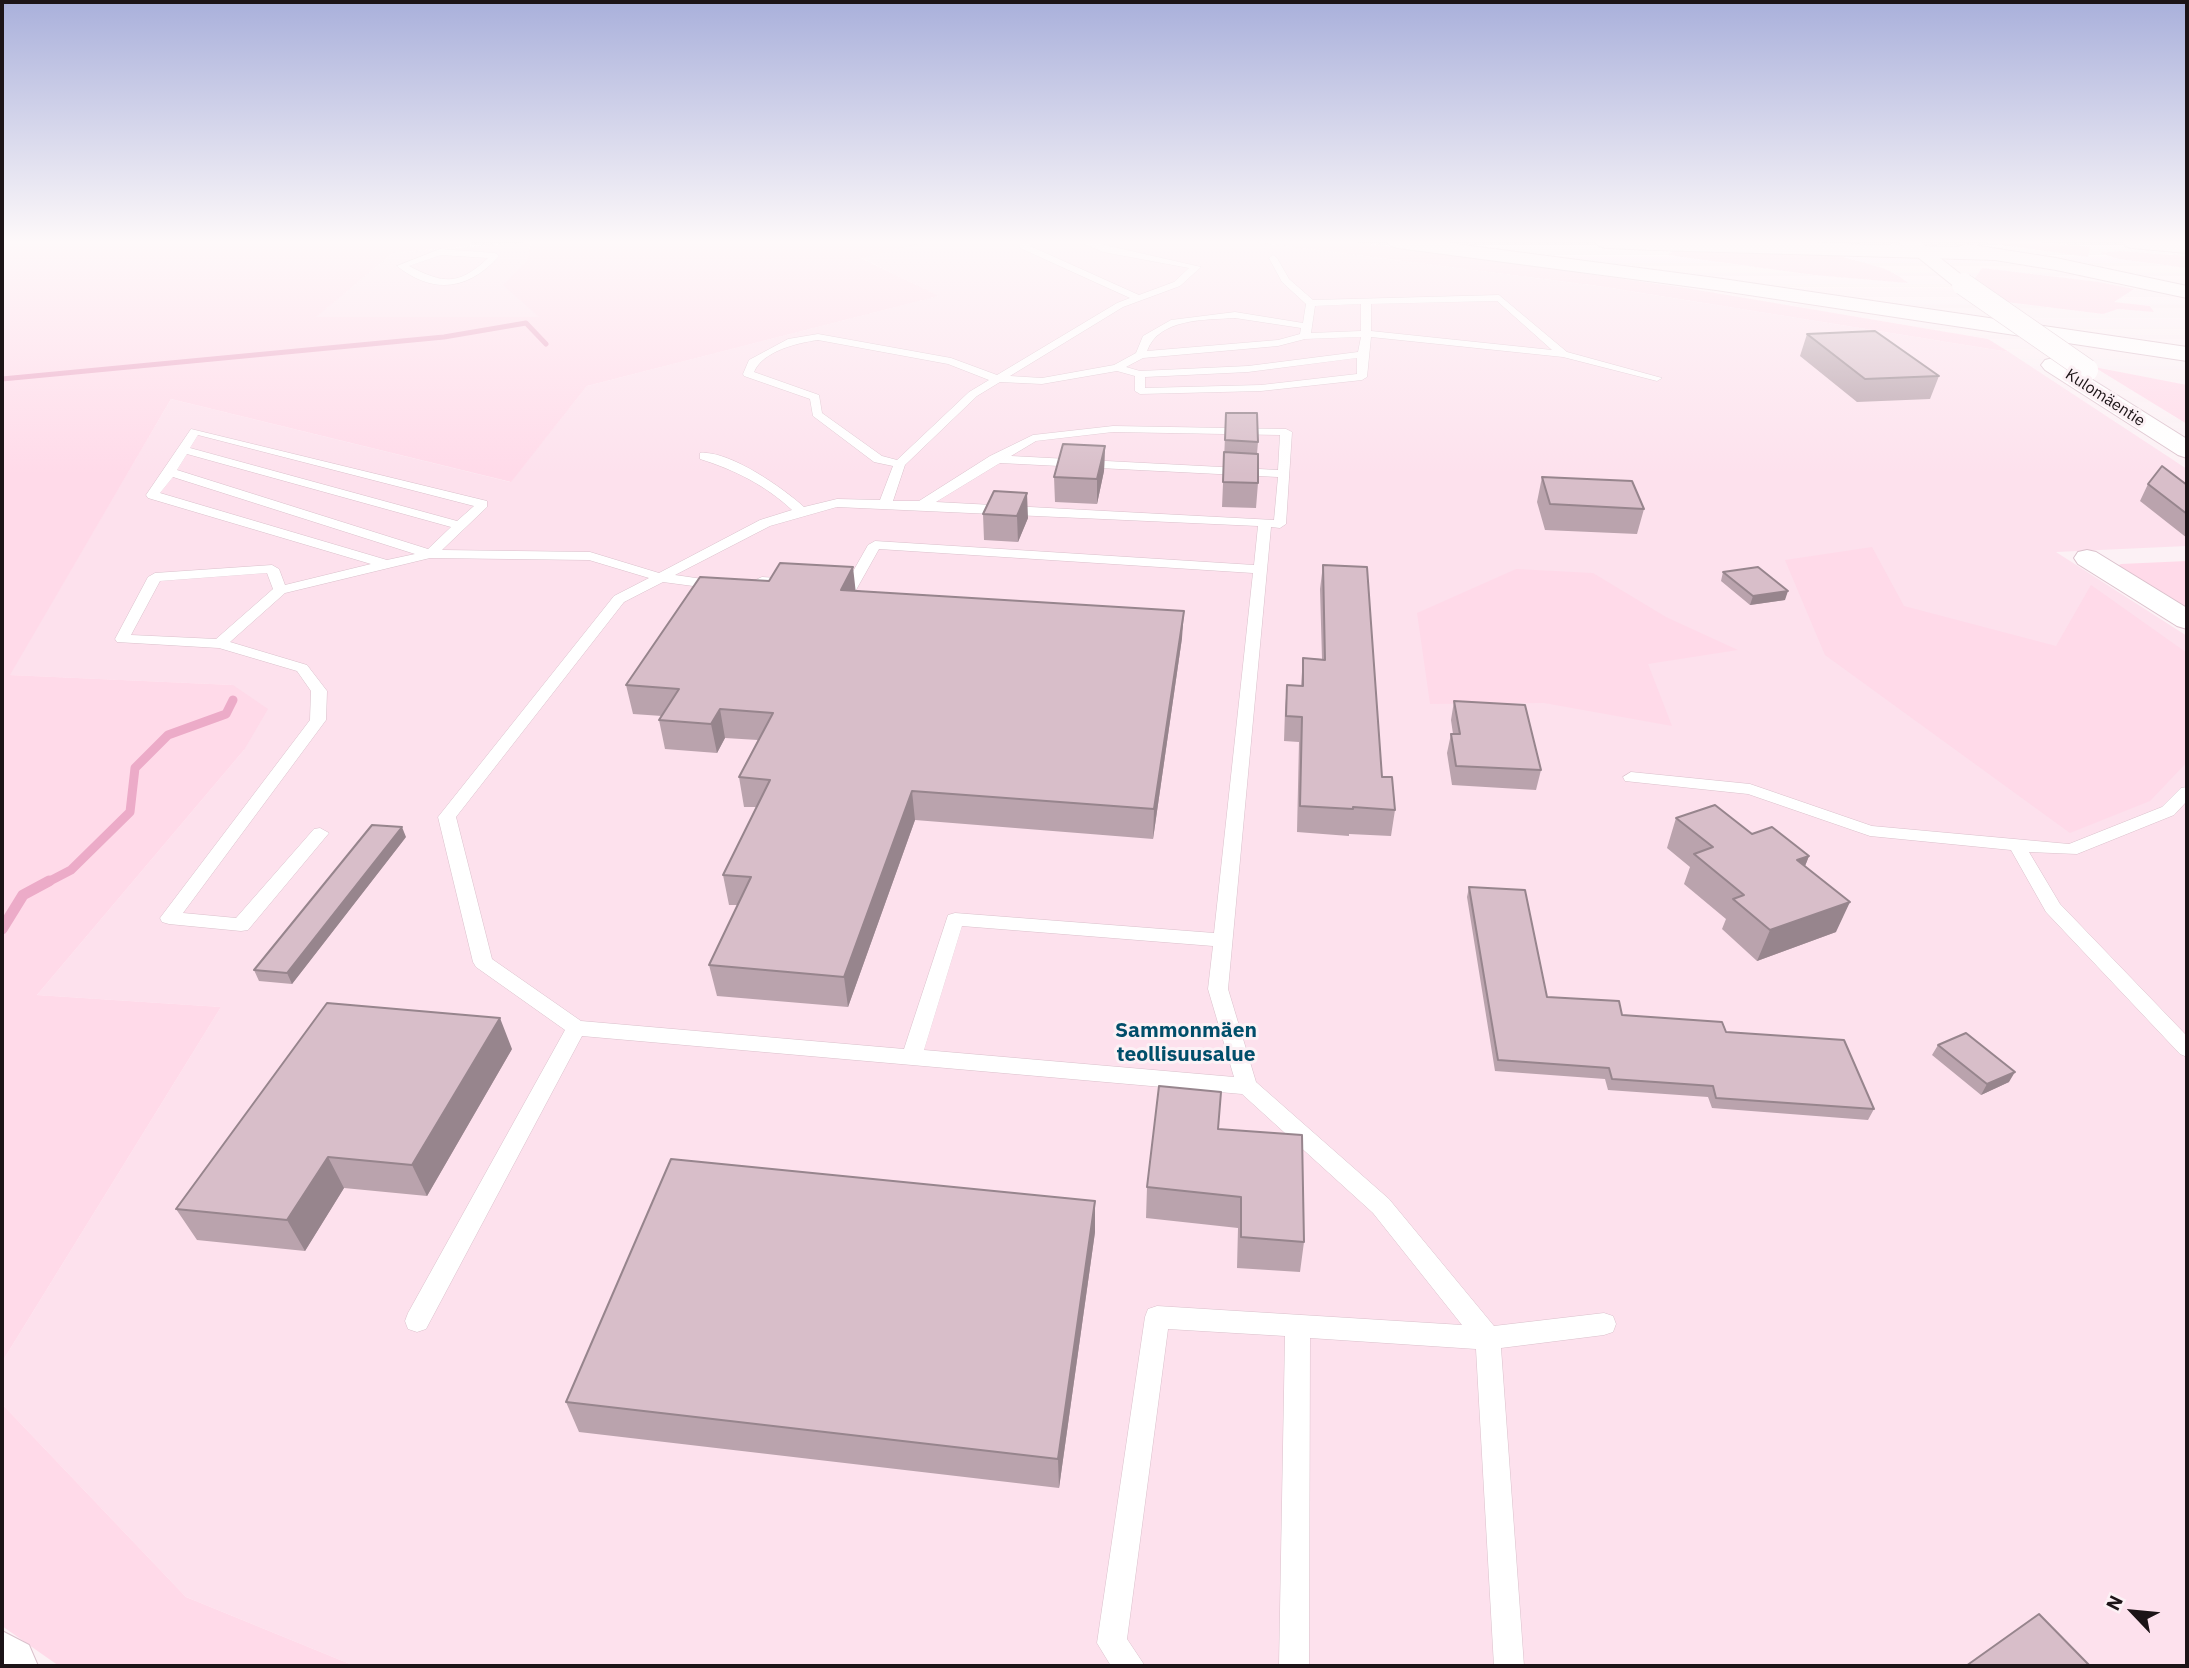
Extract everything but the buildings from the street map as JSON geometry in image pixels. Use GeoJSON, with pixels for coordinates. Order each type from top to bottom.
{"type":"FeatureCollection","features":[{"type":"Feature","properties":{"kind":"main road"},"geometry":{"type":"LineString","coordinates":[[1905,320],[2187,373]]}},
{"type":"Feature","properties":{"kind":"main road"},"geometry":{"type":"LineString","coordinates":[[1960,320],[2187,354]]}},
{"type":"Feature","properties":{"kind":"main road","name":"Kulomäentie"},"geometry":{"type":"LineString","coordinates":[[1991,320],[2053,365],[2187,450]]}},
{"type":"Feature","properties":{"kind":"main road","name":"Kulomäentie"},"geometry":{"type":"LineString","coordinates":[[2015,320],[2087,370],[2187,432]]}},
{"type":"Feature","properties":{"kind":"main road"},"geometry":{"type":"LineString","coordinates":[[2048,320],[2187,341]]}},
{"type":"Feature","properties":{"kind":"street"},"geometry":{"type":"LineString","coordinates":[[2087,558],[2187,620]]}},
{"type":"Feature","properties":{"kind":"street"},"geometry":{"type":"LineString","coordinates":[[2,1661],[8,1666]]}},
{"type":"Feature","properties":{"kind":"lane"},"geometry":{"type":"LineString","coordinates":[[885,504],[900,464],[973,394],[1094,320]]}},
{"type":"Feature","properties":{"kind":"lane"},"geometry":{"type":"LineString","coordinates":[[1141,355],[1147,338],[1171,323],[1188,320]]}},
{"type":"Feature","properties":{"kind":"lane"},"geometry":{"type":"LineString","coordinates":[[1256,320],[1306,331],[1367,334],[1563,354],[1657,378]]}},
{"type":"Feature","properties":{"kind":"lane"},"geometry":{"type":"LineString","coordinates":[[1306,331],[1308,320]]}},
{"type":"Feature","properties":{"kind":"lane"},"geometry":{"type":"LineString","coordinates":[[1140,374],[1140,391],[1261,388],[1362,377],[1360,355],[1367,334],[1365,320]]}},
{"type":"Feature","properties":{"kind":"lane"},"geometry":{"type":"LineString","coordinates":[[1524,320],[1563,354]]}},
{"type":"Feature","properties":{"kind":"lane"},"geometry":{"type":"LineString","coordinates":[[900,464],[878,459],[817,414],[815,397],[748,374],[753,362],[792,341],[818,337],[951,361],[997,379],[1042,381],[1117,368],[1141,355],[1278,343],[1306,331]]}},
{"type":"Feature","properties":{"kind":"lane"},"geometry":{"type":"LineString","coordinates":[[1117,368],[1140,374],[1248,369],[1360,355]]}},
{"type":"Feature","properties":{"kind":"lane"},"geometry":{"type":"LineString","coordinates":[[922,505],[994,459],[1033,438],[1113,429],[1286,432],[1280,524],[837,503],[765,523],[620,599],[447,817],[483,962],[576,1028],[1247,1086]]}},
{"type":"Feature","properties":{"kind":"lane"},"geometry":{"type":"LineString","coordinates":[[386,564],[152,495],[170,472],[195,431],[483,504],[430,554]]}},
{"type":"Feature","properties":{"kind":"lane"},"geometry":{"type":"LineString","coordinates":[[184,450],[460,526]]}},
{"type":"Feature","properties":{"kind":"lane"},"geometry":{"type":"LineString","coordinates":[[704,456],[745,469],[781,492],[801,511]]}},
{"type":"Feature","properties":{"kind":"lane"},"geometry":{"type":"LineString","coordinates":[[994,459],[1284,474]]}},
{"type":"Feature","properties":{"kind":"lane"},"geometry":{"type":"LineString","coordinates":[[170,472],[430,554]]}},
{"type":"Feature","properties":{"kind":"lane"},"geometry":{"type":"LineString","coordinates":[[1265,523],[1218,989],[1247,1086],[1381,1206],[1488,1338],[1509,1666]]}},
{"type":"Feature","properties":{"kind":"lane"},"geometry":{"type":"LineString","coordinates":[[220,644],[280,590],[430,554],[590,556],[659,577],[746,589],[762,580],[851,587],[875,545],[1260,569]]}},
{"type":"Feature","properties":{"kind":"lane"},"geometry":{"type":"LineString","coordinates":[[280,590],[272,569],[155,577],[122,639],[220,644],[302,668],[319,691],[318,720],[169,918],[241,925],[320,833]]}},
{"type":"Feature","properties":{"kind":"lane"},"geometry":{"type":"LineString","coordinates":[[1631,777],[1750,789],[1870,831],[2071,850],[2168,811],[2187,792]]}},
{"type":"Feature","properties":{"kind":"lane"},"geometry":{"type":"LineString","coordinates":[[2016,844],[2053,908],[2187,1049]]}},
{"type":"Feature","properties":{"kind":"lane"},"geometry":{"type":"LineString","coordinates":[[912,1057],[955,919],[1223,940]]}},
{"type":"Feature","properties":{"kind":"lane"},"geometry":{"type":"LineString","coordinates":[[417,1321],[576,1028]]}},
{"type":"Feature","properties":{"kind":"lane"},"geometry":{"type":"LineString","coordinates":[[1130,1666],[1112,1643],[1157,1317],[1488,1338],[1604,1324]]}},
{"type":"Feature","properties":{"kind":"lane"},"geometry":{"type":"LineString","coordinates":[[1294,1666],[1298,1326]]}},
{"type":"Feature","properties":{"kind":"shaded area"},"geometry":{"type":"Polygon","coordinates":[[[2,320],[846,320],[587,386],[511,482],[171,399],[10,675],[233,685],[268,709],[244,750],[37,995],[221,1007],[2,1362],[2,320]]]}},
{"type":"Feature","properties":{"kind":"shaded area"},"geometry":{"type":"Polygon","coordinates":[[[845,320],[1809,320],[2009,352],[2187,469],[2187,546],[2056,552],[2187,636],[2187,1666],[355,1666],[186,1597],[2,1404],[2,1362],[221,1007],[37,995],[244,750],[232,685],[9,675],[171,399],[510,482],[587,386],[845,320]]]}},
{"type":"Feature","properties":{"kind":"shaded area"},"geometry":{"type":"Polygon","coordinates":[[[1809,320],[1875,320],[1988,339],[2009,352],[1809,320]]]}},
{"type":"Feature","properties":{"kind":"shaded area"},"geometry":{"type":"Polygon","coordinates":[[[2094,367],[2187,385],[2187,424],[2094,367]]]}},
{"type":"Feature","properties":{"kind":"shaded area"},"geometry":{"type":"Polygon","coordinates":[[[1872,547],[1904,606],[2056,646],[2091,585],[2187,653],[2187,762],[2150,801],[2070,833],[1825,655],[1785,560],[1872,547]]]}},
{"type":"Feature","properties":{"kind":"shaded area"},"geometry":{"type":"Polygon","coordinates":[[[2187,561],[2187,609],[2116,567],[2121,564],[2187,561]]]}},
{"type":"Feature","properties":{"kind":"shaded area"},"geometry":{"type":"Polygon","coordinates":[[[1516,569],[1593,573],[1666,617],[1738,650],[1648,664],[1672,726],[1544,703],[1430,704],[1417,613],[1516,569]]]}},
{"type":"Feature","properties":{"kind":"shaded area"},"geometry":{"type":"Polygon","coordinates":[[[2,1404],[186,1597],[355,1666],[59,1666],[2,1626],[2,1404]]]}},
{"type":"Feature","properties":{"kind":"waterway"},"geometry":{"type":"LineString","coordinates":[[2,379],[444,337],[526,323],[546,344]]}},
{"type":"Feature","properties":{"kind":"waterway"},"geometry":{"type":"LineString","coordinates":[[46,883],[71,870],[130,812],[135,768],[168,735],[226,714],[233,700]]}},
{"type":"Feature","properties":{"kind":"waterway"},"geometry":{"type":"LineString","coordinates":[[2,929],[23,895],[49,881]]}},
{"type":"Feature","properties":{"kind":"district","name":"Sammonmäen teollisuusalue"},"geometry":{"type":"Point","coordinates":[1186,1043]}}]}
